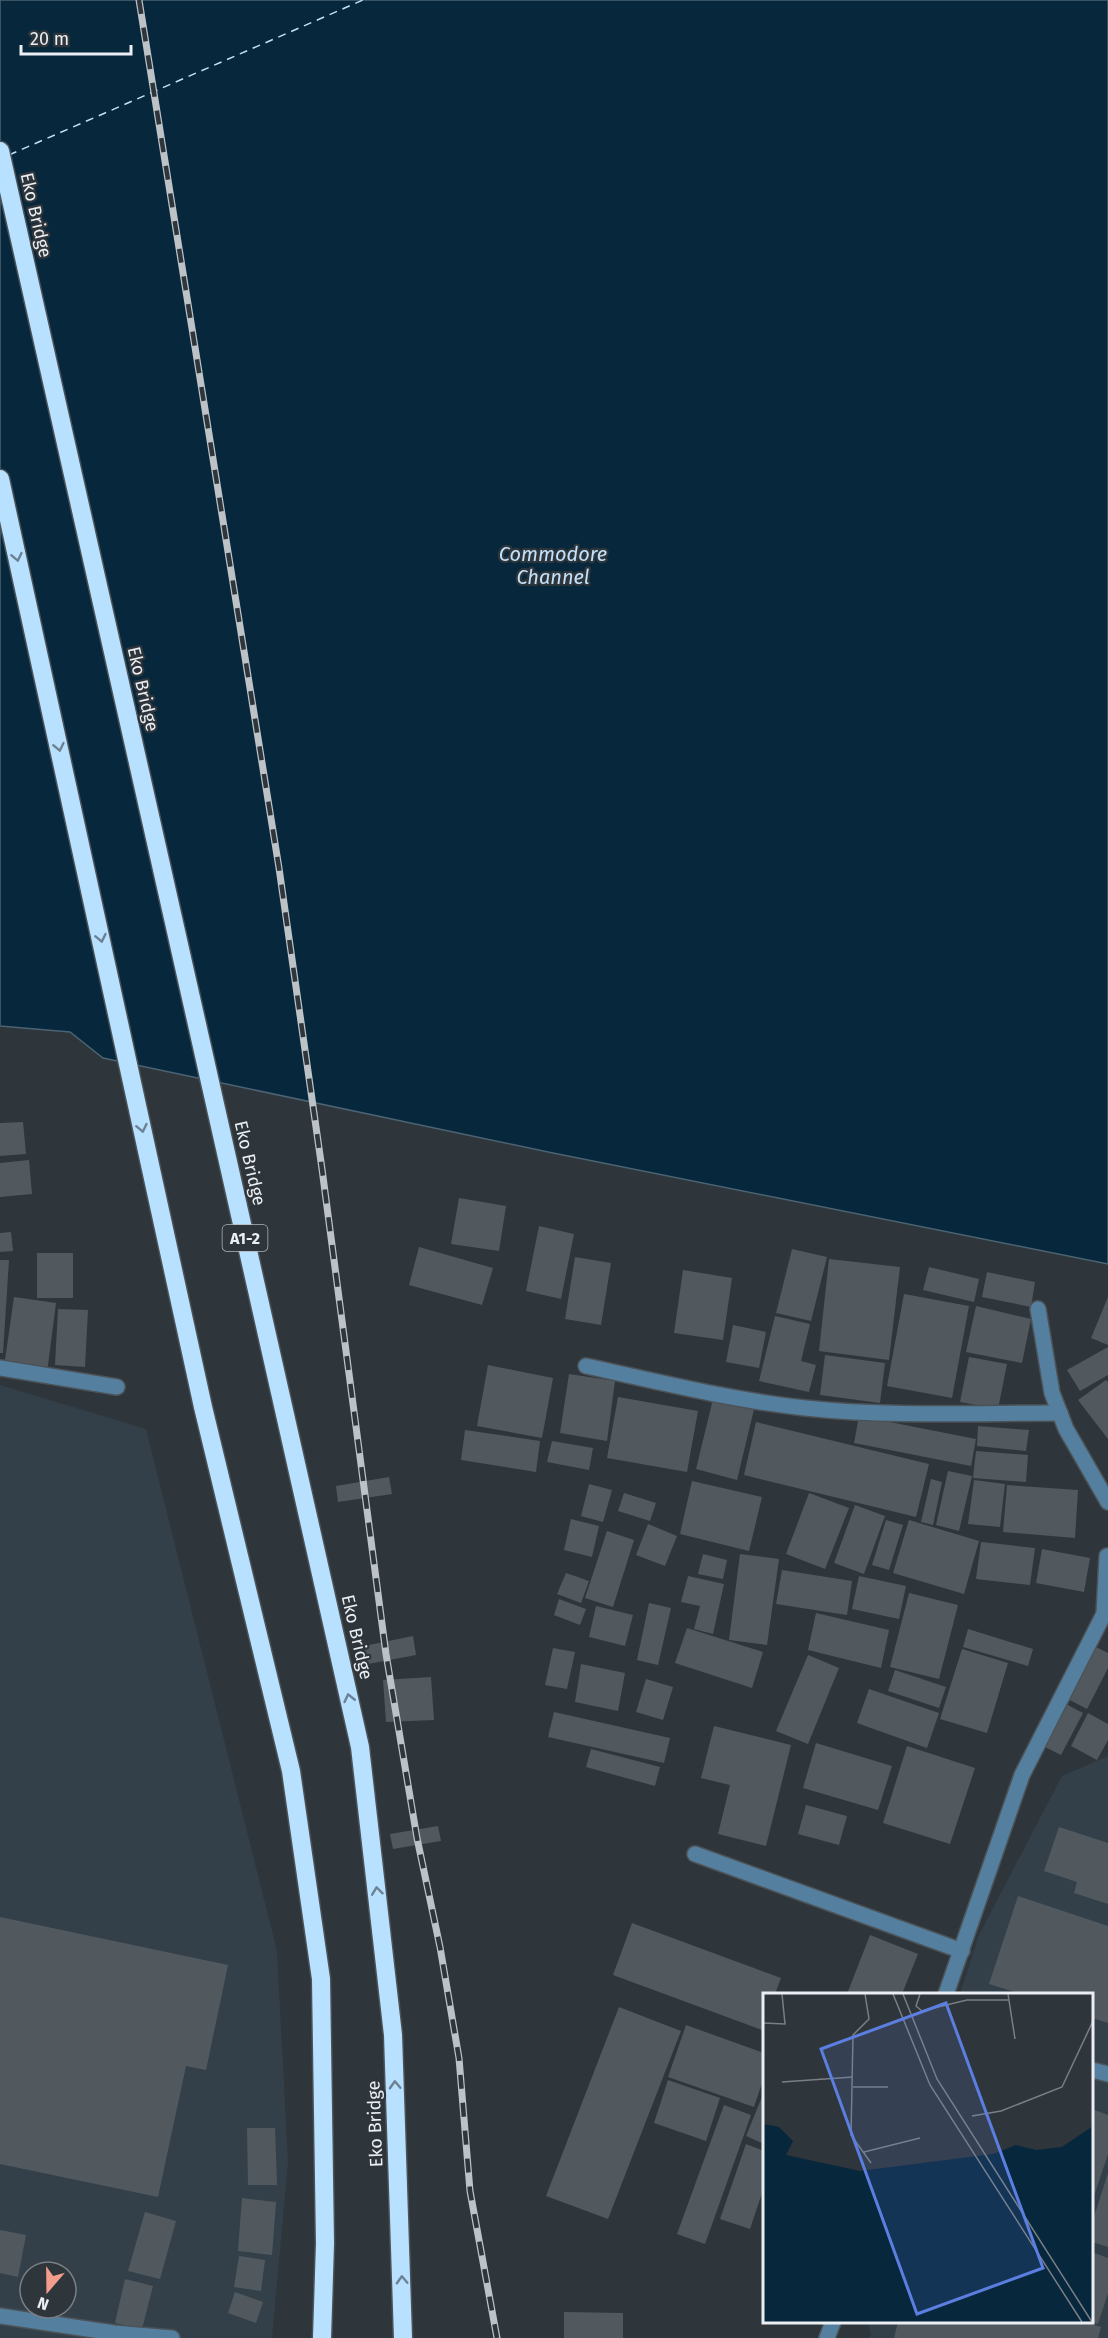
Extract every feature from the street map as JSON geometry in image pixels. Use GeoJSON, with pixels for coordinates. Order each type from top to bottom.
{"type":"FeatureCollection","features":[{"type":"Feature","properties":{"kind":"highway","name":"Eko Bridge"},"geometry":{"type":"LineString","coordinates":[[0,151],[360,1747],[393,2035],[403,2338]]}},
{"type":"Feature","properties":{"kind":"highway"},"geometry":{"type":"LineString","coordinates":[[0,479],[203,1407],[291,1772],[321,1979],[325,2243],[322,2338]]}},
{"type":"Feature","properties":{"kind":"street"},"geometry":{"type":"LineString","coordinates":[[1038,1309],[1052,1393],[1066,1429],[1108,1502]]}},
{"type":"Feature","properties":{"kind":"street"},"geometry":{"type":"LineString","coordinates":[[586,1366],[732,1398],[807,1408],[901,1413],[1060,1413]]}},
{"type":"Feature","properties":{"kind":"street"},"geometry":{"type":"LineString","coordinates":[[0,1368],[117,1387]]}},
{"type":"Feature","properties":{"kind":"street"},"geometry":{"type":"LineString","coordinates":[[947,1993],[1022,1775],[1106,1610],[1107,1556]]}},
{"type":"Feature","properties":{"kind":"street"},"geometry":{"type":"LineString","coordinates":[[695,1854],[962,1951]]}},
{"type":"Feature","properties":{"kind":"street"},"geometry":{"type":"LineString","coordinates":[[1093,2070],[1108,2074]]}},
{"type":"Feature","properties":{"kind":"street"},"geometry":{"type":"LineString","coordinates":[[0,2316],[114,2333],[172,2338]]}},
{"type":"Feature","properties":{"kind":"street"},"geometry":{"type":"LineString","coordinates":[[827,2338],[833,2323]]}},
{"type":"Feature","properties":{"kind":"shaded area"},"geometry":{"type":"Polygon","coordinates":[[[0,1385],[146,1429],[277,1951],[288,2162],[272,2338],[0,2338],[0,1385]]]}},
{"type":"Feature","properties":{"kind":"shaded area"},"geometry":{"type":"Polygon","coordinates":[[[1108,1756],[1108,2338],[868,2338],[871,2334],[867,2323],[1093,2323],[1093,1993],[960,1993],[979,1935],[1062,1776],[1108,1756]]]}},
{"type":"Feature","properties":{"kind":"water","name":"Commodore Channel"},"geometry":{"type":"Polygon","coordinates":[[[0,0],[1108,0],[1108,1264],[553,1153],[103,1058],[70,1032],[0,1026],[0,0]]]}},
{"type":"Feature","properties":{"kind":"building"},"geometry":{"type":"Polygon","coordinates":[[[23,1122],[26,1154],[0,1156],[0,1123],[23,1122]]]}},
{"type":"Feature","properties":{"kind":"building"},"geometry":{"type":"Polygon","coordinates":[[[29,1160],[32,1194],[0,1197],[0,1163],[29,1160]]]}},
{"type":"Feature","properties":{"kind":"building"},"geometry":{"type":"Polygon","coordinates":[[[459,1198],[506,1206],[499,1251],[451,1244],[459,1198]]]}},
{"type":"Feature","properties":{"kind":"building"},"geometry":{"type":"Polygon","coordinates":[[[539,1226],[574,1234],[561,1299],[526,1291],[539,1226]]]}},
{"type":"Feature","properties":{"kind":"building"},"geometry":{"type":"Polygon","coordinates":[[[11,1232],[13,1251],[0,1252],[0,1233],[11,1232]]]}},
{"type":"Feature","properties":{"kind":"building"},"geometry":{"type":"Polygon","coordinates":[[[419,1247],[493,1268],[482,1305],[409,1285],[419,1247]]]}},
{"type":"Feature","properties":{"kind":"building"},"geometry":{"type":"Polygon","coordinates":[[[792,1249],[827,1257],[811,1321],[776,1313],[792,1249]]]}},
{"type":"Feature","properties":{"kind":"building"},"geometry":{"type":"Polygon","coordinates":[[[37,1253],[73,1253],[73,1298],[37,1298],[37,1253]]]}},
{"type":"Feature","properties":{"kind":"building"},"geometry":{"type":"Polygon","coordinates":[[[575,1257],[611,1263],[601,1325],[565,1319],[575,1257]]]}},
{"type":"Feature","properties":{"kind":"building"},"geometry":{"type":"Polygon","coordinates":[[[829,1259],[900,1267],[889,1360],[819,1351],[829,1259]]]}},
{"type":"Feature","properties":{"kind":"building"},"geometry":{"type":"Polygon","coordinates":[[[0,1260],[9,1260],[3,1353],[0,1353],[0,1260]]]}},
{"type":"Feature","properties":{"kind":"building"},"geometry":{"type":"Polygon","coordinates":[[[929,1267],[979,1279],[974,1302],[923,1290],[929,1267]]]}},
{"type":"Feature","properties":{"kind":"building"},"geometry":{"type":"Polygon","coordinates":[[[683,1270],[732,1278],[723,1340],[674,1333],[683,1270]]]}},
{"type":"Feature","properties":{"kind":"building"},"geometry":{"type":"Polygon","coordinates":[[[987,1272],[1035,1282],[1031,1307],[982,1297],[987,1272]]]}},
{"type":"Feature","properties":{"kind":"building"},"geometry":{"type":"Polygon","coordinates":[[[904,1294],[969,1306],[952,1398],[887,1386],[904,1294]]]}},
{"type":"Feature","properties":{"kind":"building"},"geometry":{"type":"Polygon","coordinates":[[[14,1297],[56,1303],[47,1373],[4,1367],[14,1297]]]}},
{"type":"Feature","properties":{"kind":"building"},"geometry":{"type":"Polygon","coordinates":[[[1108,1297],[1108,1345],[1091,1338],[1108,1297]]]}},
{"type":"Feature","properties":{"kind":"building"},"geometry":{"type":"Polygon","coordinates":[[[976,1306],[1031,1319],[1022,1363],[966,1352],[976,1306]]]}},
{"type":"Feature","properties":{"kind":"building"},"geometry":{"type":"Polygon","coordinates":[[[58,1309],[88,1310],[85,1367],[55,1365],[58,1309]]]}},
{"type":"Feature","properties":{"kind":"building"},"geometry":{"type":"Polygon","coordinates":[[[775,1316],[810,1324],[801,1361],[816,1365],[809,1392],[759,1381],[775,1316]]]}},
{"type":"Feature","properties":{"kind":"building"},"geometry":{"type":"Polygon","coordinates":[[[733,1325],[766,1332],[759,1368],[726,1362],[733,1325]]]}},
{"type":"Feature","properties":{"kind":"building"},"geometry":{"type":"Polygon","coordinates":[[[1108,1347],[1108,1375],[1080,1391],[1067,1370],[1108,1347]]]}},
{"type":"Feature","properties":{"kind":"building"},"geometry":{"type":"Polygon","coordinates":[[[825,1355],[885,1363],[880,1403],[820,1395],[825,1355]]]}},
{"type":"Feature","properties":{"kind":"building"},"geometry":{"type":"Polygon","coordinates":[[[969,1357],[1007,1364],[998,1409],[960,1402],[969,1357]]]}},
{"type":"Feature","properties":{"kind":"building"},"geometry":{"type":"Polygon","coordinates":[[[488,1365],[553,1378],[542,1438],[477,1426],[488,1365]]]}},
{"type":"Feature","properties":{"kind":"building"},"geometry":{"type":"Polygon","coordinates":[[[569,1374],[615,1381],[607,1441],[560,1433],[569,1374]]]}},
{"type":"Feature","properties":{"kind":"building"},"geometry":{"type":"Polygon","coordinates":[[[1106,1380],[1108,1382],[1108,1439],[1078,1400],[1106,1380]]]}},
{"type":"Feature","properties":{"kind":"building"},"geometry":{"type":"Polygon","coordinates":[[[714,1395],[755,1405],[737,1480],[696,1469],[714,1395]]]}},
{"type":"Feature","properties":{"kind":"building"},"geometry":{"type":"Polygon","coordinates":[[[618,1397],[698,1411],[687,1472],[607,1458],[618,1397]]]}},
{"type":"Feature","properties":{"kind":"building"},"geometry":{"type":"Polygon","coordinates":[[[859,1416],[976,1439],[971,1466],[854,1443],[859,1416]]]}},
{"type":"Feature","properties":{"kind":"building"},"geometry":{"type":"Polygon","coordinates":[[[756,1422],[929,1464],[916,1517],[744,1475],[756,1422]]]}},
{"type":"Feature","properties":{"kind":"building"},"geometry":{"type":"Polygon","coordinates":[[[978,1426],[1029,1430],[1026,1451],[977,1446],[978,1426]]]}},
{"type":"Feature","properties":{"kind":"building"},"geometry":{"type":"Polygon","coordinates":[[[465,1430],[540,1441],[536,1472],[461,1460],[465,1430]]]}},
{"type":"Feature","properties":{"kind":"building"},"geometry":{"type":"Polygon","coordinates":[[[552,1441],[593,1448],[589,1470],[547,1462],[552,1441]]]}},
{"type":"Feature","properties":{"kind":"building"},"geometry":{"type":"Polygon","coordinates":[[[976,1451],[1028,1455],[1026,1482],[973,1478],[976,1451]]]}},
{"type":"Feature","properties":{"kind":"building"},"geometry":{"type":"Polygon","coordinates":[[[948,1471],[972,1476],[959,1531],[936,1525],[948,1471]]]}},
{"type":"Feature","properties":{"kind":"building"},"geometry":{"type":"Polygon","coordinates":[[[389,1477],[392,1494],[338,1502],[336,1486],[389,1477]]]}},
{"type":"Feature","properties":{"kind":"building"},"geometry":{"type":"Polygon","coordinates":[[[931,1479],[942,1482],[933,1525],[921,1522],[931,1479]]]}},
{"type":"Feature","properties":{"kind":"building"},"geometry":{"type":"Polygon","coordinates":[[[974,1480],[1005,1484],[1000,1527],[968,1524],[974,1480]]]}},
{"type":"Feature","properties":{"kind":"building"},"geometry":{"type":"Polygon","coordinates":[[[692,1481],[762,1497],[749,1551],[680,1534],[692,1481]]]}},
{"type":"Feature","properties":{"kind":"building"},"geometry":{"type":"Polygon","coordinates":[[[589,1484],[612,1490],[603,1522],[581,1516],[589,1484]]]}},
{"type":"Feature","properties":{"kind":"building"},"geometry":{"type":"Polygon","coordinates":[[[1007,1485],[1078,1490],[1075,1538],[1003,1532],[1007,1485]]]}},
{"type":"Feature","properties":{"kind":"building"},"geometry":{"type":"Polygon","coordinates":[[[624,1493],[656,1503],[650,1521],[618,1511],[624,1493]]]}},
{"type":"Feature","properties":{"kind":"building"},"geometry":{"type":"Polygon","coordinates":[[[809,1493],[849,1508],[825,1569],[786,1554],[809,1493]]]}},
{"type":"Feature","properties":{"kind":"building"},"geometry":{"type":"Polygon","coordinates":[[[855,1505],[885,1516],[864,1574],[834,1563],[855,1505]]]}},
{"type":"Feature","properties":{"kind":"building"},"geometry":{"type":"Polygon","coordinates":[[[571,1519],[599,1526],[592,1557],[564,1550],[571,1519]]]}},
{"type":"Feature","properties":{"kind":"building"},"geometry":{"type":"Polygon","coordinates":[[[886,1520],[903,1525],[889,1570],[872,1565],[886,1520]]]}},
{"type":"Feature","properties":{"kind":"building"},"geometry":{"type":"Polygon","coordinates":[[[909,1520],[979,1541],[964,1594],[893,1573],[909,1520]]]}},
{"type":"Feature","properties":{"kind":"building"},"geometry":{"type":"Polygon","coordinates":[[[648,1524],[677,1536],[665,1566],[636,1555],[648,1524]]]}},
{"type":"Feature","properties":{"kind":"building"},"geometry":{"type":"Polygon","coordinates":[[[607,1531],[634,1540],[613,1607],[585,1598],[607,1531]]]}},
{"type":"Feature","properties":{"kind":"building"},"geometry":{"type":"Polygon","coordinates":[[[981,1542],[1035,1548],[1030,1585],[976,1579],[981,1542]]]}},
{"type":"Feature","properties":{"kind":"building"},"geometry":{"type":"Polygon","coordinates":[[[1042,1549],[1090,1558],[1084,1592],[1036,1583],[1042,1549]]]}},
{"type":"Feature","properties":{"kind":"building"},"geometry":{"type":"Polygon","coordinates":[[[703,1554],[727,1560],[723,1579],[698,1574],[703,1554]]]}},
{"type":"Feature","properties":{"kind":"building"},"geometry":{"type":"Polygon","coordinates":[[[740,1554],[779,1559],[767,1645],[729,1640],[740,1554]]]}},
{"type":"Feature","properties":{"kind":"building"},"geometry":{"type":"Polygon","coordinates":[[[782,1570],[852,1581],[847,1615],[776,1604],[782,1570]]]}},
{"type":"Feature","properties":{"kind":"building"},"geometry":{"type":"Polygon","coordinates":[[[566,1573],[589,1581],[581,1603],[557,1594],[566,1573]]]}},
{"type":"Feature","properties":{"kind":"building"},"geometry":{"type":"Polygon","coordinates":[[[688,1576],[724,1584],[713,1634],[694,1629],[700,1606],[681,1602],[688,1576]]]}},
{"type":"Feature","properties":{"kind":"building"},"geometry":{"type":"Polygon","coordinates":[[[859,1576],[906,1586],[899,1619],[852,1609],[859,1576]]]}},
{"type":"Feature","properties":{"kind":"building"},"geometry":{"type":"Polygon","coordinates":[[[909,1593],[958,1605],[939,1679],[890,1667],[909,1593]]]}},
{"type":"Feature","properties":{"kind":"building"},"geometry":{"type":"Polygon","coordinates":[[[559,1599],[586,1609],[580,1625],[554,1615],[559,1599]]]}},
{"type":"Feature","properties":{"kind":"building"},"geometry":{"type":"Polygon","coordinates":[[[649,1603],[671,1608],[658,1665],[637,1660],[649,1603]]]}},
{"type":"Feature","properties":{"kind":"building"},"geometry":{"type":"Polygon","coordinates":[[[596,1606],[633,1615],[625,1646],[589,1637],[596,1606]]]}},
{"type":"Feature","properties":{"kind":"building"},"geometry":{"type":"Polygon","coordinates":[[[816,1613],[889,1630],[881,1668],[808,1650],[816,1613]]]}},
{"type":"Feature","properties":{"kind":"building"},"geometry":{"type":"Polygon","coordinates":[[[687,1628],[763,1652],[752,1688],[675,1663],[687,1628]]]}},
{"type":"Feature","properties":{"kind":"building"},"geometry":{"type":"Polygon","coordinates":[[[968,1629],[1033,1649],[1028,1666],[963,1647],[968,1629]]]}},
{"type":"Feature","properties":{"kind":"building"},"geometry":{"type":"Polygon","coordinates":[[[413,1636],[416,1655],[368,1664],[364,1646],[413,1636]]]}},
{"type":"Feature","properties":{"kind":"building"},"geometry":{"type":"Polygon","coordinates":[[[1094,1646],[1108,1653],[1108,1668],[1087,1709],[1066,1698],[1094,1646]]]}},
{"type":"Feature","properties":{"kind":"building"},"geometry":{"type":"Polygon","coordinates":[[[553,1648],[575,1652],[567,1689],[545,1685],[553,1648]]]}},
{"type":"Feature","properties":{"kind":"building"},"geometry":{"type":"Polygon","coordinates":[[[962,1649],[1008,1663],[987,1733],[940,1719],[962,1649]]]}},
{"type":"Feature","properties":{"kind":"building"},"geometry":{"type":"Polygon","coordinates":[[[808,1655],[839,1668],[808,1744],[776,1731],[808,1655]]]}},
{"type":"Feature","properties":{"kind":"building"},"geometry":{"type":"Polygon","coordinates":[[[581,1664],[625,1673],[618,1711],[575,1702],[581,1664]]]}},
{"type":"Feature","properties":{"kind":"building"},"geometry":{"type":"Polygon","coordinates":[[[895,1670],[946,1687],[939,1708],[888,1691],[895,1670]]]}},
{"type":"Feature","properties":{"kind":"building"},"geometry":{"type":"Polygon","coordinates":[[[431,1677],[434,1720],[386,1722],[383,1680],[431,1677]]]}},
{"type":"Feature","properties":{"kind":"building"},"geometry":{"type":"Polygon","coordinates":[[[646,1679],[673,1687],[663,1720],[636,1712],[646,1679]]]}},
{"type":"Feature","properties":{"kind":"building"},"geometry":{"type":"Polygon","coordinates":[[[869,1689],[939,1713],[927,1748],[857,1723],[869,1689]]]}},
{"type":"Feature","properties":{"kind":"building"},"geometry":{"type":"Polygon","coordinates":[[[1066,1704],[1083,1713],[1061,1755],[1043,1746],[1066,1704]]]}},
{"type":"Feature","properties":{"kind":"building"},"geometry":{"type":"Polygon","coordinates":[[[554,1712],[670,1738],[664,1763],[548,1737],[554,1712]]]}},
{"type":"Feature","properties":{"kind":"building"},"geometry":{"type":"Polygon","coordinates":[[[1088,1713],[1108,1724],[1108,1740],[1097,1760],[1071,1746],[1088,1713]]]}},
{"type":"Feature","properties":{"kind":"building"},"geometry":{"type":"Polygon","coordinates":[[[714,1726],[791,1745],[766,1846],[718,1834],[730,1785],[701,1778],[714,1726]]]}},
{"type":"Feature","properties":{"kind":"building"},"geometry":{"type":"Polygon","coordinates":[[[816,1743],[892,1766],[878,1810],[803,1788],[816,1743]]]}},
{"type":"Feature","properties":{"kind":"building"},"geometry":{"type":"Polygon","coordinates":[[[907,1746],[975,1768],[950,1844],[883,1823],[907,1746]]]}},
{"type":"Feature","properties":{"kind":"building"},"geometry":{"type":"Polygon","coordinates":[[[591,1749],[660,1767],[655,1786],[586,1767],[591,1749]]]}},
{"type":"Feature","properties":{"kind":"building"},"geometry":{"type":"Polygon","coordinates":[[[806,1805],[847,1816],[839,1845],[798,1834],[806,1805]]]}},
{"type":"Feature","properties":{"kind":"building"},"geometry":{"type":"Polygon","coordinates":[[[438,1826],[441,1841],[393,1849],[390,1834],[438,1826]]]}},
{"type":"Feature","properties":{"kind":"building"},"geometry":{"type":"Polygon","coordinates":[[[1059,1827],[1108,1843],[1108,1904],[1074,1893],[1077,1882],[1044,1871],[1059,1827]]]}},
{"type":"Feature","properties":{"kind":"building"},"geometry":{"type":"Polygon","coordinates":[[[1018,1896],[1108,1926],[1108,2023],[1093,2018],[1093,1993],[1018,1993],[989,1984],[1018,1896]]]}},
{"type":"Feature","properties":{"kind":"building"},"geometry":{"type":"Polygon","coordinates":[[[0,1917],[228,1965],[206,2070],[186,2066],[158,2197],[0,2164],[0,1917]]]}},
{"type":"Feature","properties":{"kind":"building"},"geometry":{"type":"Polygon","coordinates":[[[632,1923],[781,1978],[775,1993],[763,1993],[762,2030],[613,1975],[632,1923]]]}},
{"type":"Feature","properties":{"kind":"building"},"geometry":{"type":"Polygon","coordinates":[[[870,1935],[918,1954],[902,1993],[847,1993],[870,1935]]]}},
{"type":"Feature","properties":{"kind":"building"},"geometry":{"type":"Polygon","coordinates":[[[619,2007],[681,2031],[608,2219],[546,2196],[619,2007]]]}},
{"type":"Feature","properties":{"kind":"building"},"geometry":{"type":"Polygon","coordinates":[[[686,2025],[763,2053],[763,2080],[754,2107],[668,2077],[686,2025]]]}},
{"type":"Feature","properties":{"kind":"building"},"geometry":{"type":"Polygon","coordinates":[[[668,2080],[720,2098],[706,2141],[654,2123],[668,2080]]]}},
{"type":"Feature","properties":{"kind":"building"},"geometry":{"type":"Polygon","coordinates":[[[763,2094],[763,2144],[746,2136],[763,2094]]]}},
{"type":"Feature","properties":{"kind":"building"},"geometry":{"type":"Polygon","coordinates":[[[724,2105],[751,2115],[705,2244],[677,2234],[724,2105]]]}},
{"type":"Feature","properties":{"kind":"building"},"geometry":{"type":"Polygon","coordinates":[[[1093,2109],[1108,2115],[1108,2154],[1093,2199],[1093,2109]]]}},
{"type":"Feature","properties":{"kind":"building"},"geometry":{"type":"Polygon","coordinates":[[[247,2128],[275,2128],[277,2185],[248,2185],[247,2128]]]}},
{"type":"Feature","properties":{"kind":"building"},"geometry":{"type":"Polygon","coordinates":[[[746,2144],[763,2151],[763,2190],[750,2229],[720,2219],[746,2144]]]}},
{"type":"Feature","properties":{"kind":"building"},"geometry":{"type":"Polygon","coordinates":[[[1108,2173],[1108,2247],[1093,2242],[1093,2220],[1108,2173]]]}},
{"type":"Feature","properties":{"kind":"building"},"geometry":{"type":"Polygon","coordinates":[[[242,2198],[276,2202],[272,2255],[238,2251],[242,2198]]]}},
{"type":"Feature","properties":{"kind":"building"},"geometry":{"type":"Polygon","coordinates":[[[145,2212],[176,2221],[160,2279],[128,2271],[145,2212]]]}},
{"type":"Feature","properties":{"kind":"building"},"geometry":{"type":"Polygon","coordinates":[[[0,2230],[26,2235],[21,2260],[18,2260],[18,2277],[0,2273],[0,2230]]]}},
{"type":"Feature","properties":{"kind":"building"},"geometry":{"type":"Polygon","coordinates":[[[1093,2252],[1108,2258],[1108,2293],[1098,2324],[1093,2322],[1093,2252]]]}},
{"type":"Feature","properties":{"kind":"building"},"geometry":{"type":"Polygon","coordinates":[[[239,2256],[265,2260],[261,2291],[234,2287],[239,2256]]]}},
{"type":"Feature","properties":{"kind":"building"},"geometry":{"type":"Polygon","coordinates":[[[125,2279],[153,2286],[142,2329],[115,2323],[125,2279]]]}},
{"type":"Feature","properties":{"kind":"building"},"geometry":{"type":"Polygon","coordinates":[[[235,2292],[263,2302],[256,2323],[228,2313],[235,2292]]]}},
{"type":"Feature","properties":{"kind":"building"},"geometry":{"type":"Polygon","coordinates":[[[564,2312],[623,2313],[623,2338],[564,2338],[564,2312]]]}},
{"type":"Feature","properties":{"kind":"building"},"geometry":{"type":"Polygon","coordinates":[[[898,2323],[1087,2323],[1101,2327],[1098,2338],[894,2338],[898,2323]]]}},
{"type":"Feature","properties":{"kind":"ferry route"},"geometry":{"type":"LineString","coordinates":[[9,155],[363,0]]}},
{"type":"Feature","properties":{"kind":"railway"},"geometry":{"type":"LineString","coordinates":[[139,0],[279,868],[322,1169],[386,1654],[417,1838],[440,1947],[459,2058],[470,2191],[497,2338]]}}]}
